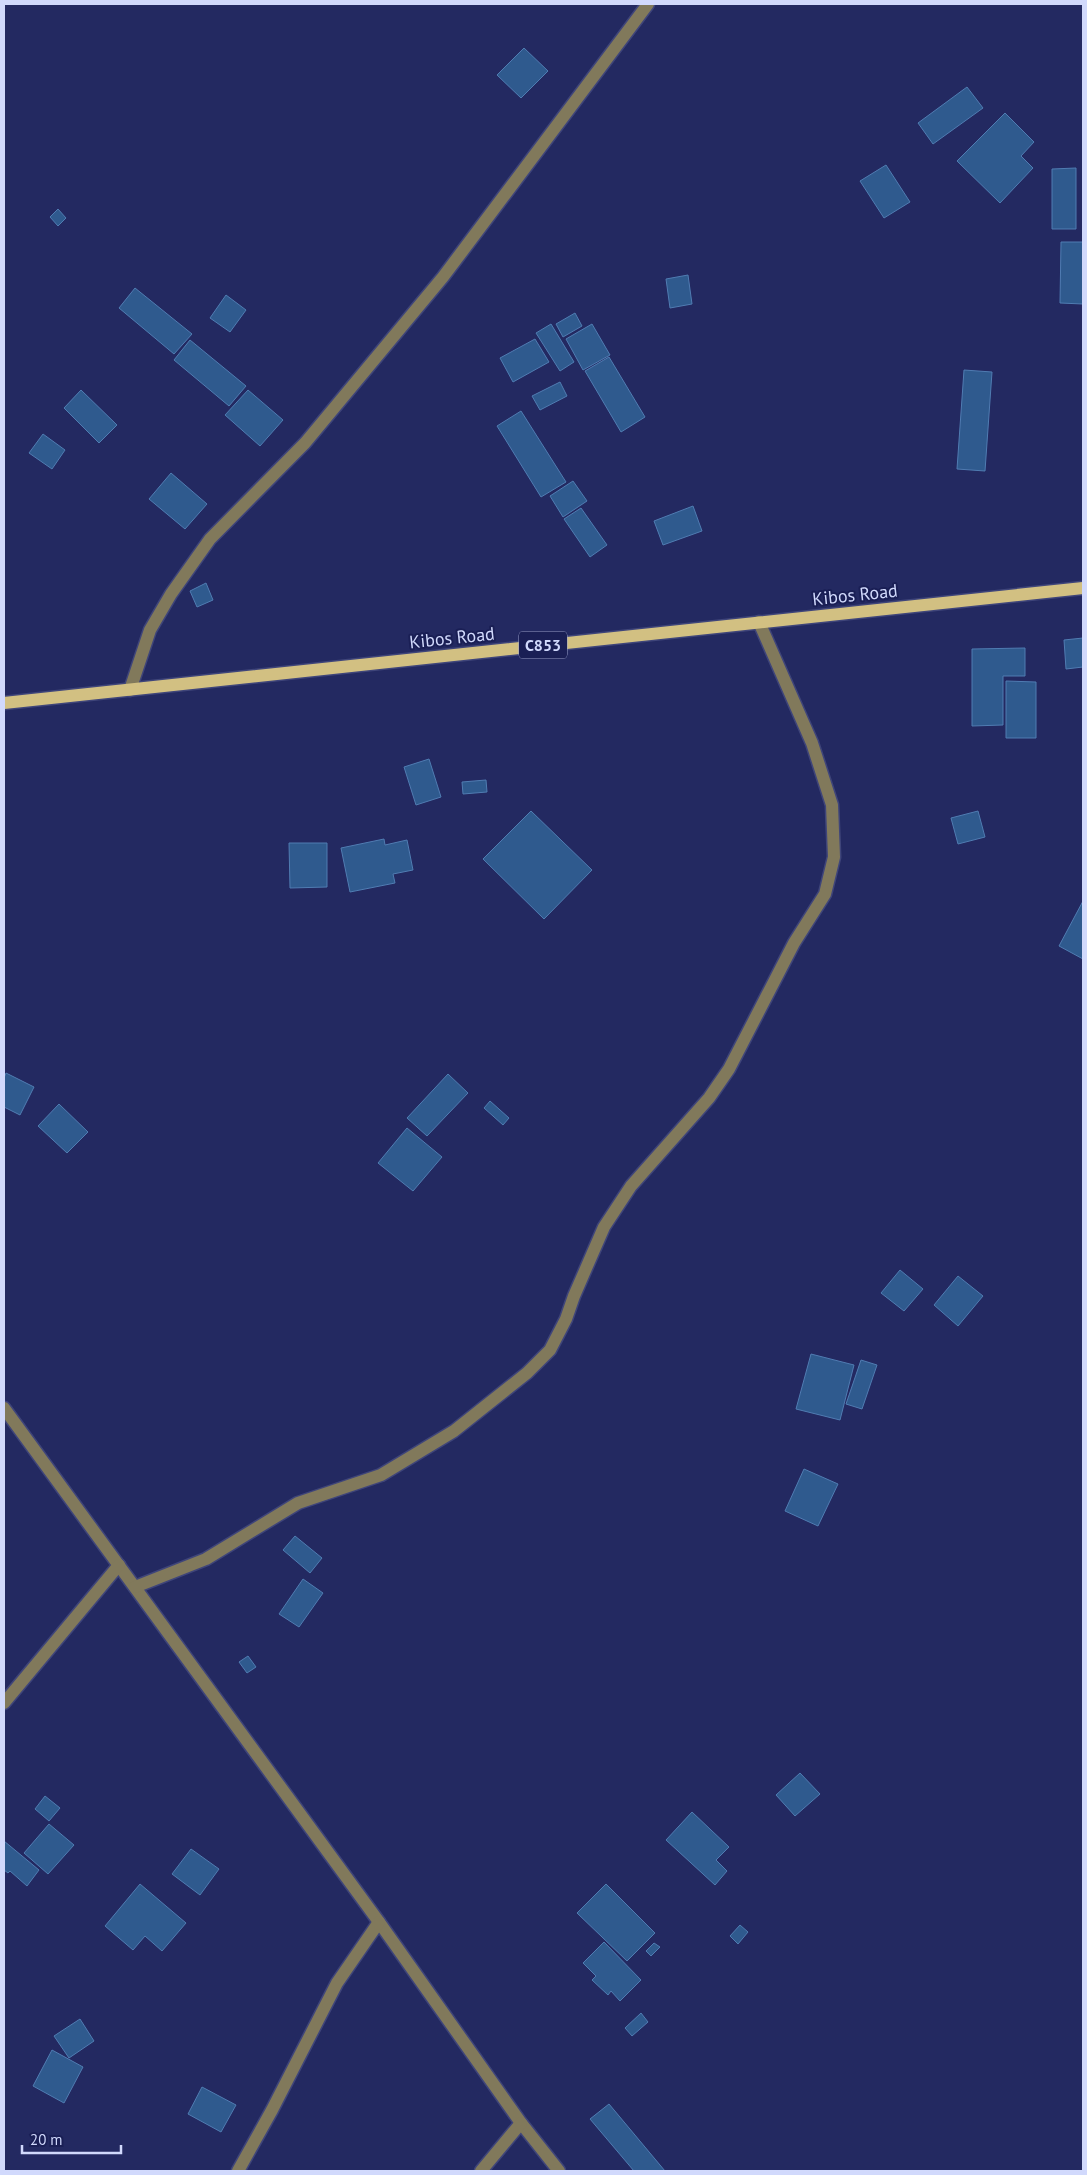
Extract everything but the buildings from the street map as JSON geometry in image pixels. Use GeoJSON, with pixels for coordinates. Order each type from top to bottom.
{"type":"FeatureCollection","features":[{"type":"Feature","properties":{"kind":"main road","name":"Kibos Road"},"geometry":{"type":"LineString","coordinates":[[4,703],[1083,588]]}},
{"type":"Feature","properties":{"kind":"street"},"geometry":{"type":"LineString","coordinates":[[130,690],[150,630],[171,594],[210,539],[305,443],[443,277],[648,4]]}},
{"type":"Feature","properties":{"kind":"street"},"geometry":{"type":"LineString","coordinates":[[135,1588],[206,1559],[298,1503],[381,1475],[454,1431],[527,1373],[550,1350],[566,1319],[604,1227],[631,1186],[709,1098],[729,1069],[794,943],[825,894],[834,857],[832,806],[812,743],[759,622]]}},
{"type":"Feature","properties":{"kind":"street"},"geometry":{"type":"LineString","coordinates":[[4,1408],[378,1922],[521,2123],[559,2171]]}},
{"type":"Feature","properties":{"kind":"street"},"geometry":{"type":"LineString","coordinates":[[4,1703],[119,1565]]}},
{"type":"Feature","properties":{"kind":"street"},"geometry":{"type":"LineString","coordinates":[[238,2171],[272,2110],[337,1983],[378,1922]]}},
{"type":"Feature","properties":{"kind":"street"},"geometry":{"type":"LineString","coordinates":[[481,2171],[521,2123]]}}]}
